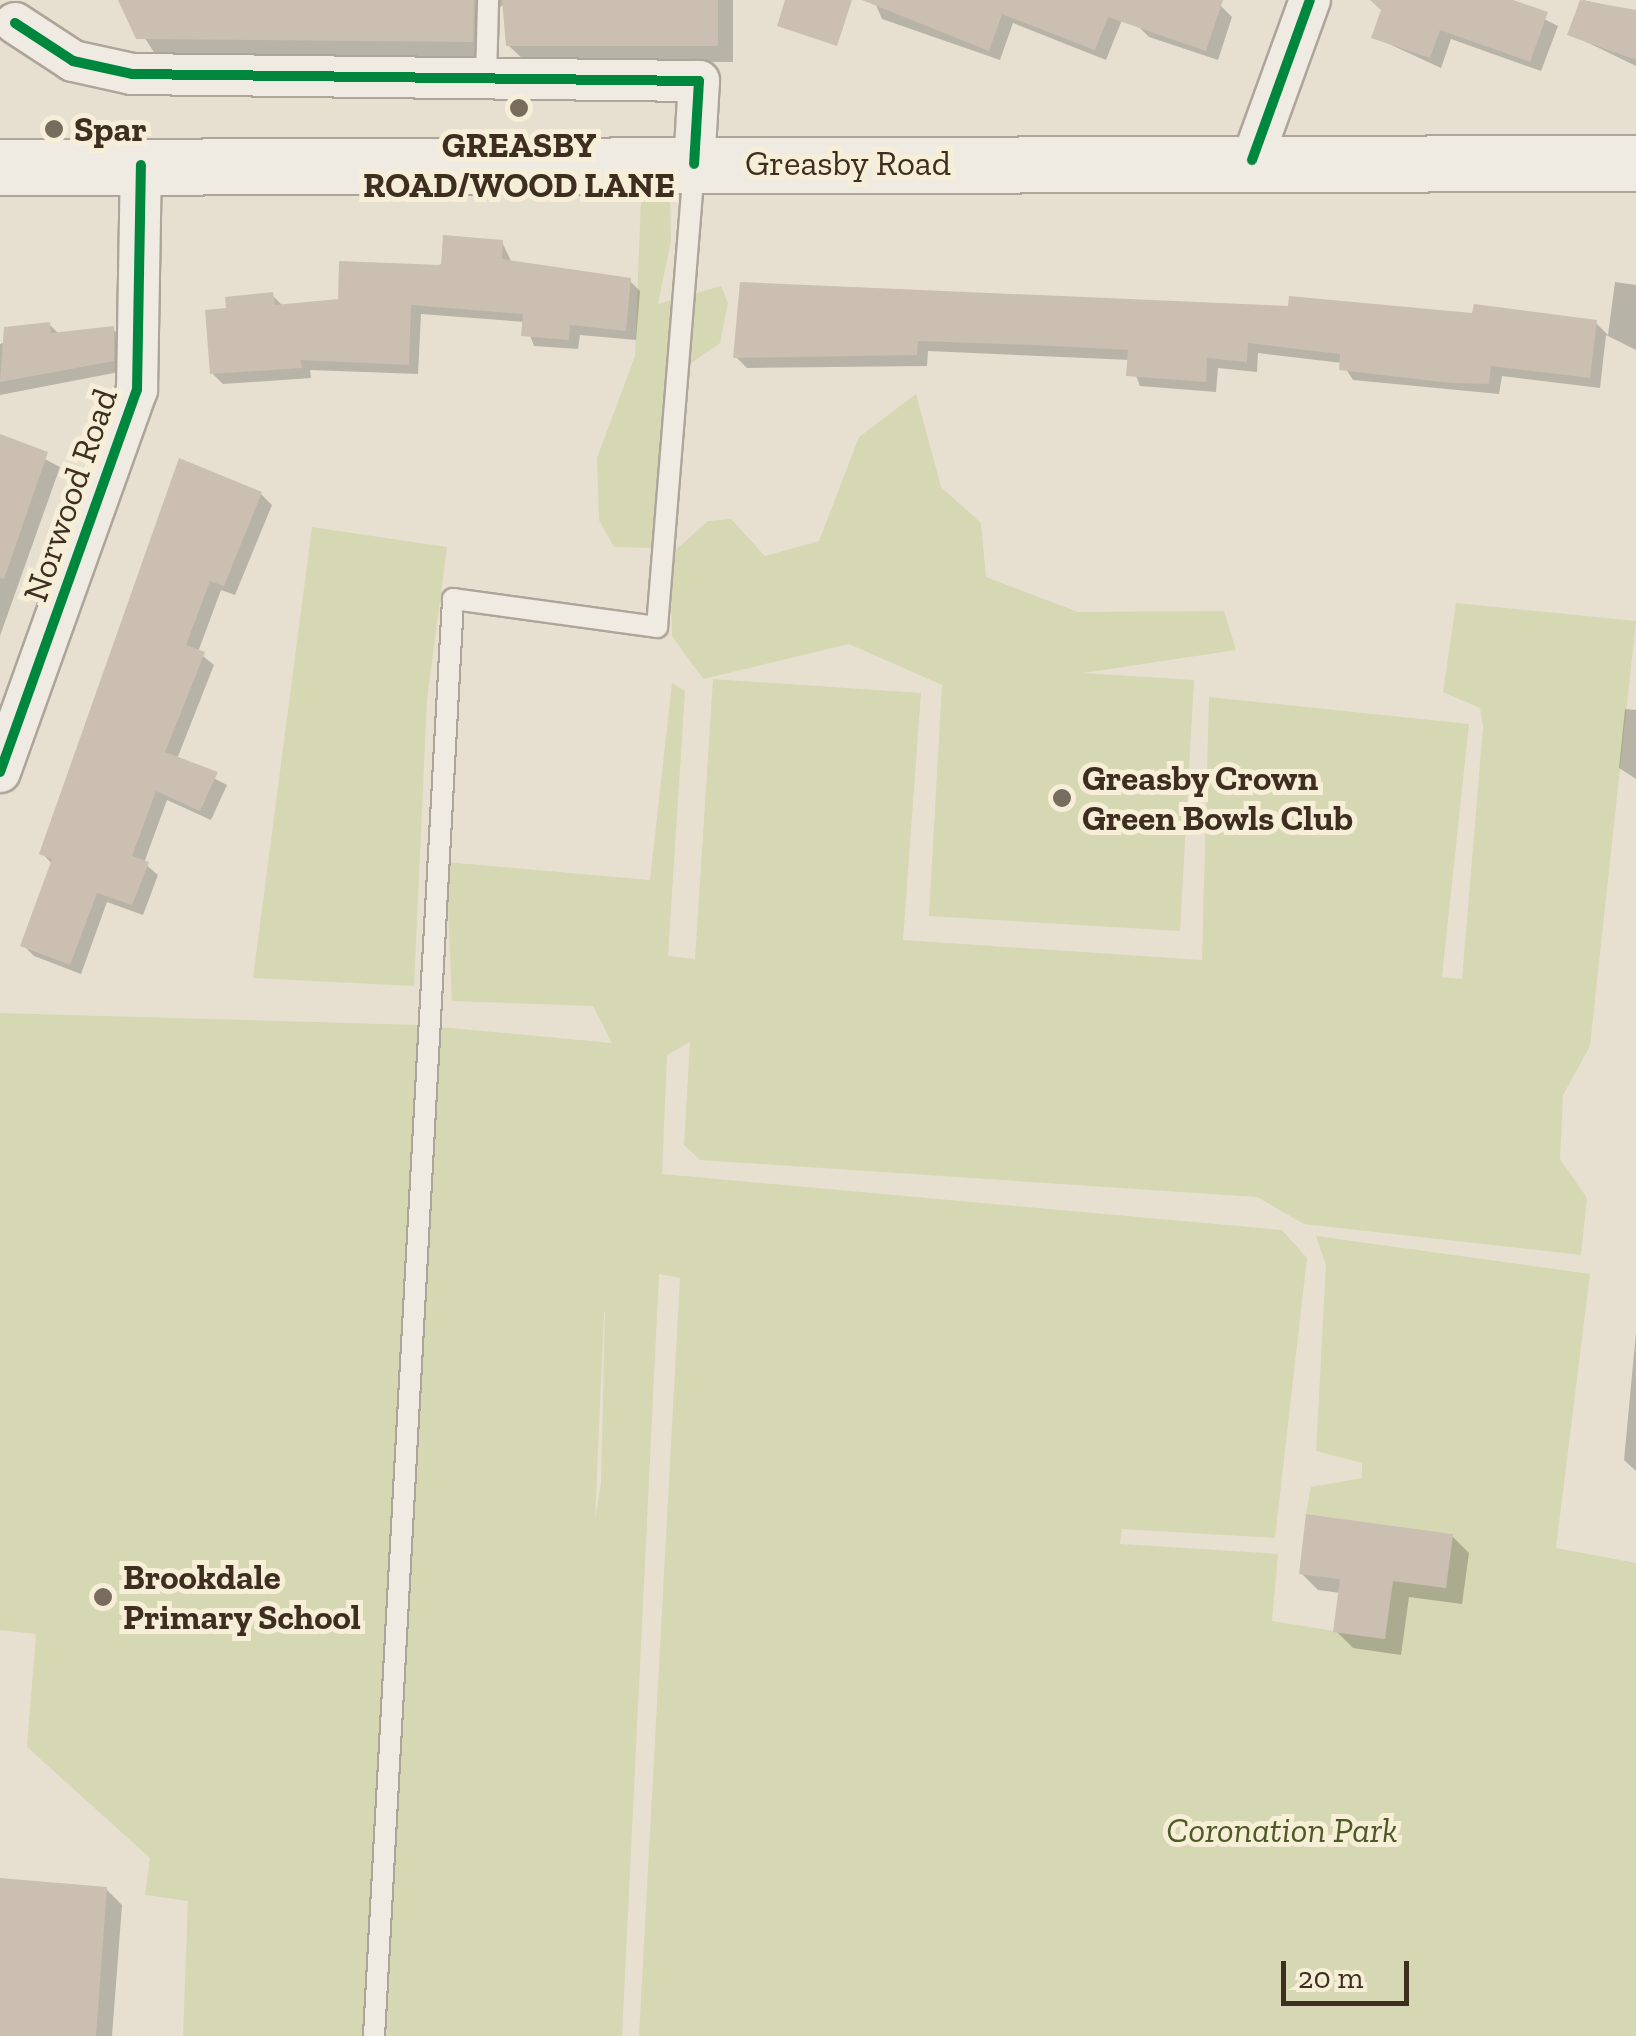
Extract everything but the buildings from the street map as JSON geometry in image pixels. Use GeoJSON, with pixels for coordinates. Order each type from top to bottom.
{"type":"FeatureCollection","features":[{"type":"Feature","properties":{"kind":"main road","name":"Greasby Road"},"geometry":{"type":"LineString","coordinates":[[2,168],[1252,160],[1636,163]]}},
{"type":"Feature","properties":{"kind":"street"},"geometry":{"type":"LineString","coordinates":[[1252,160],[1310,0]]}},
{"type":"Feature","properties":{"kind":"street"},"geometry":{"type":"LineString","coordinates":[[14,23],[72,61],[132,74],[699,81],[694,164]]}},
{"type":"Feature","properties":{"kind":"street","name":"Norwood Road"},"geometry":{"type":"LineString","coordinates":[[0,772],[137,390],[140,165]]}},
{"type":"Feature","properties":{"kind":"lane"},"geometry":{"type":"LineString","coordinates":[[486,79],[488,0]]}},
{"type":"Feature","properties":{"kind":"lane"},"geometry":{"type":"LineString","coordinates":[[374,2036],[453,598],[657,627],[694,164]]}},
{"type":"Feature","properties":{"kind":"green space"},"geometry":{"type":"Polygon","coordinates":[[[658,193],[670,199],[671,241],[658,304],[721,286],[728,303],[720,343],[684,368],[674,522],[653,548],[614,547],[599,520],[597,458],[635,356],[641,198],[658,193]]]}},
{"type":"Feature","properties":{"kind":"green space"},"geometry":{"type":"Polygon","coordinates":[[[916,394],[941,487],[981,523],[986,577],[1078,612],[1224,611],[1236,650],[1083,673],[1194,680],[1180,931],[929,916],[942,685],[849,644],[703,679],[672,636],[670,555],[708,521],[731,519],[765,556],[819,541],[859,437],[916,394]]]}},
{"type":"Feature","properties":{"kind":"green space"},"geometry":{"type":"Polygon","coordinates":[[[312,527],[447,547],[427,700],[414,986],[253,978],[312,527]]]}},
{"type":"Feature","properties":{"kind":"green space","name":"Coronation Park"},"geometry":{"type":"Polygon","coordinates":[[[1456,603],[1636,621],[1590,1046],[1563,1095],[1560,1159],[1587,1198],[1581,1255],[1304,1224],[1257,1197],[700,1160],[684,1145],[690,1042],[667,1055],[662,1174],[1282,1230],[1307,1258],[1275,1538],[1122,1529],[1120,1544],[1278,1554],[1272,1621],[1384,1639],[1393,1581],[1446,1588],[1453,1534],[1306,1514],[1311,1487],[1362,1478],[1362,1463],[1316,1451],[1326,1265],[1316,1236],[1590,1274],[1556,1548],[1636,1563],[1636,2036],[639,2036],[680,1278],[659,1274],[622,2036],[183,2036],[188,1901],[145,1895],[150,1858],[27,1747],[36,1634],[0,1630],[0,1013],[419,1025],[612,1043],[593,1006],[452,1001],[446,862],[650,880],[672,683],[685,691],[668,956],[695,959],[713,679],[921,693],[903,940],[1202,960],[1209,697],[1469,724],[1442,977],[1462,979],[1483,727],[1480,708],[1443,692],[1456,603]],[[605,1311],[595,1520],[601,1483],[605,1311]]]}},
{"type":"Feature","properties":{"kind":"cycle path"},"geometry":{"type":"LineString","coordinates":[[1252,160],[1310,0]]}},
{"type":"Feature","properties":{"kind":"cycle path"},"geometry":{"type":"LineString","coordinates":[[15,23],[73,61],[132,74],[699,81],[694,164]]}},
{"type":"Feature","properties":{"kind":"cycle path"},"geometry":{"type":"LineString","coordinates":[[0,772],[137,390],[141,165]]}},
{"type":"Feature","properties":{"kind":"place","name":"GREASBY ROAD/WOOD LANE"},"geometry":{"type":"Point","coordinates":[519,108]}},
{"type":"Feature","properties":{"kind":"place","name":"Spar"},"geometry":{"type":"Point","coordinates":[54,129]}},
{"type":"Feature","properties":{"kind":"place","name":"Greasby Crown Green Bowls Club"},"geometry":{"type":"Point","coordinates":[1062,798]}},
{"type":"Feature","properties":{"kind":"place","name":"Brookdale Primary School"},"geometry":{"type":"Point","coordinates":[103,1597]}}]}
